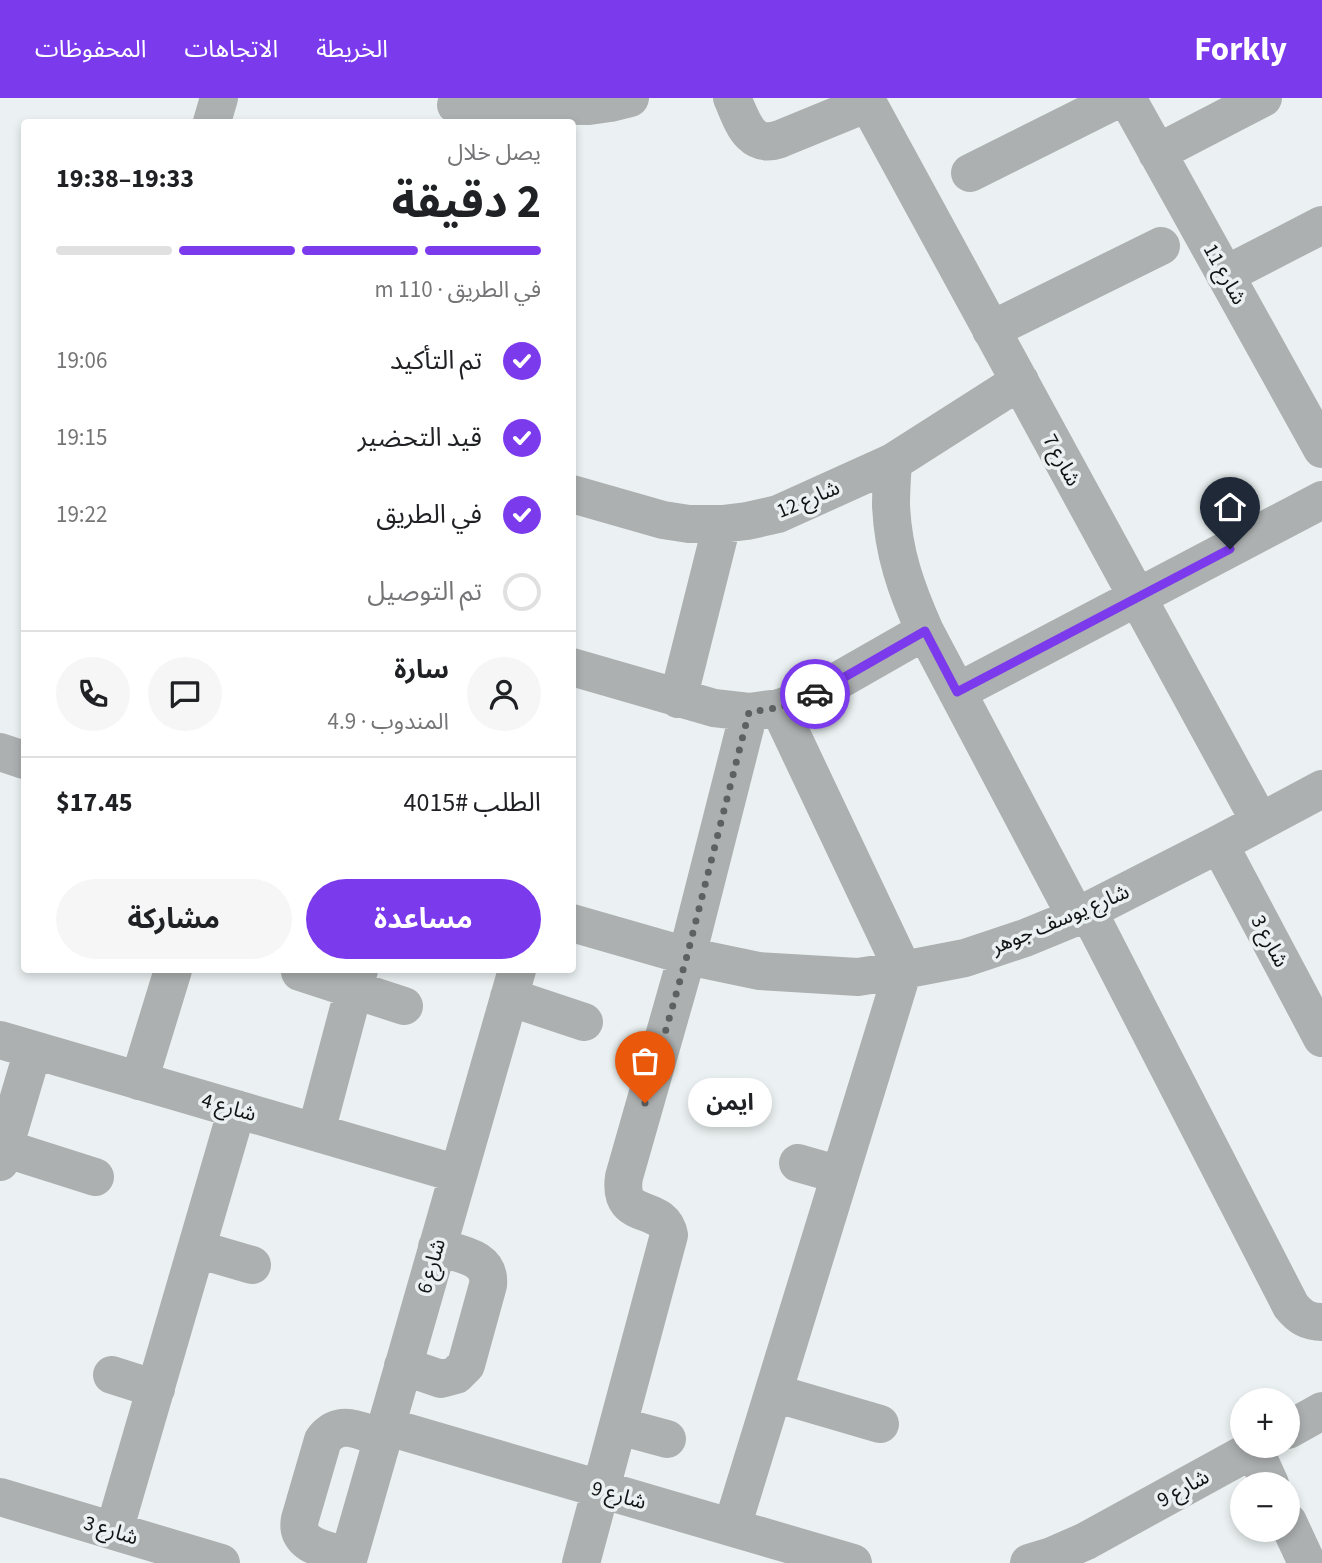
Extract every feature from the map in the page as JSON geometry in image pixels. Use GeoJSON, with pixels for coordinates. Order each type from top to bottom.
{"type":"FeatureCollection","features":[{"type":"Feature","properties":{"kind":"street"},"geometry":{"type":"LineString","coordinates":[[213,119],[219,98]]}},
{"type":"Feature","properties":{"kind":"street"},"geometry":{"type":"LineString","coordinates":[[732,98],[748,132],[759,141],[766,142],[780,139],[866,101]]}},
{"type":"Feature","properties":{"kind":"street"},"geometry":{"type":"LineString","coordinates":[[970,173],[1120,98]]}},
{"type":"Feature","properties":{"kind":"street","name":"شارع 11"},"geometry":{"type":"LineString","coordinates":[[1127,98],[1225,275],[1318,434]]}},
{"type":"Feature","properties":{"kind":"street"},"geometry":{"type":"LineString","coordinates":[[1157,153],[1263,98]]}},
{"type":"Feature","properties":{"kind":"street"},"geometry":{"type":"LineString","coordinates":[[455,109],[589,106],[616,100]]}},
{"type":"Feature","properties":{"kind":"street","name":"شارع 7"},"geometry":{"type":"LineString","coordinates":[[866,101],[1260,822]]}},
{"type":"Feature","properties":{"kind":"street"},"geometry":{"type":"LineString","coordinates":[[1225,275],[1322,225]]}},
{"type":"Feature","properties":{"kind":"street"},"geometry":{"type":"LineString","coordinates":[[991,330],[1161,246]]}},
{"type":"Feature","properties":{"kind":"street","name":"شارع 12"},"geometry":{"type":"LineString","coordinates":[[576,495],[663,520],[690,524],[722,524],[778,514],[893,462],[1020,381]]}},
{"type":"Feature","properties":{"kind":"street"},"geometry":{"type":"LineString","coordinates":[[893,462],[891,505],[896,549],[907,591],[925,631],[1082,914],[1291,1306],[1306,1320],[1322,1322]]}},
{"type":"Feature","properties":{"kind":"street"},"geometry":{"type":"LineString","coordinates":[[957,692],[1322,500]]}},
{"type":"Feature","properties":{"kind":"street"},"geometry":{"type":"LineString","coordinates":[[678,699],[722,524]]}},
{"type":"Feature","properties":{"kind":"street"},"geometry":{"type":"LineString","coordinates":[[576,668],[714,708],[764,710],[806,699],[925,631]]}},
{"type":"Feature","properties":{"kind":"street"},"geometry":{"type":"LineString","coordinates":[[582,1563],[669,1234],[668,1227],[657,1216],[636,1210],[629,1203],[623,1186],[687,956],[764,710]]}},
{"type":"Feature","properties":{"kind":"street"},"geometry":{"type":"LineString","coordinates":[[732,1527],[904,970],[764,710]]}},
{"type":"Feature","properties":{"kind":"street"},"geometry":{"type":"LineString","coordinates":[[0,752],[21,759]]}},
{"type":"Feature","properties":{"kind":"street","name":"شارع يوسف جوهر"},"geometry":{"type":"LineString","coordinates":[[576,924],[687,956],[758,971],[858,977],[904,970],[965,958],[1025,938],[1082,914],[1322,789]]}},
{"type":"Feature","properties":{"kind":"street","name":"شارع 3"},"geometry":{"type":"LineString","coordinates":[[1219,844],[1322,1038]]}},
{"type":"Feature","properties":{"kind":"street"},"geometry":{"type":"LineString","coordinates":[[139,1081],[172,973]]}},
{"type":"Feature","properties":{"kind":"street"},"geometry":{"type":"LineString","coordinates":[[306,973],[357,980],[404,1006]]}},
{"type":"Feature","properties":{"kind":"street"},"geometry":{"type":"LineString","coordinates":[[316,1132],[357,980]]}},
{"type":"Feature","properties":{"kind":"street"},"geometry":{"type":"LineString","coordinates":[[513,984],[584,1022]]}},
{"type":"Feature","properties":{"kind":"street","name":"شارع 6"},"geometry":{"type":"LineString","coordinates":[[347,1560],[513,984]]}},
{"type":"Feature","properties":{"kind":"street"},"geometry":{"type":"LineString","coordinates":[[17,1045],[2,1155],[95,1177]]}},
{"type":"Feature","properties":{"kind":"street","name":"شارع 4"},"geometry":{"type":"LineString","coordinates":[[17,1045],[458,1174]]}},
{"type":"Feature","properties":{"kind":"street"},"geometry":{"type":"LineString","coordinates":[[114,1531],[237,1110]]}},
{"type":"Feature","properties":{"kind":"street"},"geometry":{"type":"LineString","coordinates":[[798,1163],[840,1175]]}},
{"type":"Feature","properties":{"kind":"street"},"geometry":{"type":"LineString","coordinates":[[403,1366],[442,1379],[456,1375],[466,1364],[488,1285],[488,1271],[480,1261],[437,1247]]}},
{"type":"Feature","properties":{"kind":"street"},"geometry":{"type":"LineString","coordinates":[[197,1249],[252,1265]]}},
{"type":"Feature","properties":{"kind":"street"},"geometry":{"type":"LineString","coordinates":[[112,1375],[156,1389]]}},
{"type":"Feature","properties":{"kind":"street"},"geometry":{"type":"LineString","coordinates":[[774,1393],[880,1424]]}},
{"type":"Feature","properties":{"kind":"street"},"geometry":{"type":"LineString","coordinates":[[1300,1423],[1322,1411]]}},
{"type":"Feature","properties":{"kind":"street"},"geometry":{"type":"LineString","coordinates":[[619,1426],[667,1440]]}},
{"type":"Feature","properties":{"kind":"street","name":"شارع 9"},"geometry":{"type":"LineString","coordinates":[[347,1560],[307,1543],[298,1526],[323,1440],[333,1430],[347,1427],[384,1432],[601,1490],[853,1563]]}},
{"type":"Feature","properties":{"kind":"street","name":"شارع 9"},"geometry":{"type":"LineString","coordinates":[[1029,1563],[1086,1541],[1236,1458]]}},
{"type":"Feature","properties":{"kind":"street","name":"شارع 3"},"geometry":{"type":"LineString","coordinates":[[0,1497],[221,1563]]}},
{"type":"Feature","properties":{"kind":"street"},"geometry":{"type":"LineString","coordinates":[[1297,1542],[1307,1563]]}},
{"type":"Feature","properties":{"kind":"way so far"},"geometry":{"type":"LineString","coordinates":[[645,1103],[687,956],[749,712],[779,708],[815,694]]}},
{"type":"Feature","properties":{"kind":"place","name":"ايمن"},"geometry":{"type":"Point","coordinates":[645,1103]}},
{"type":"Feature","properties":{"kind":"route"},"geometry":{"type":"LineString","coordinates":[[815,694],[925,631],[957,692],[1230,549]]}}]}
